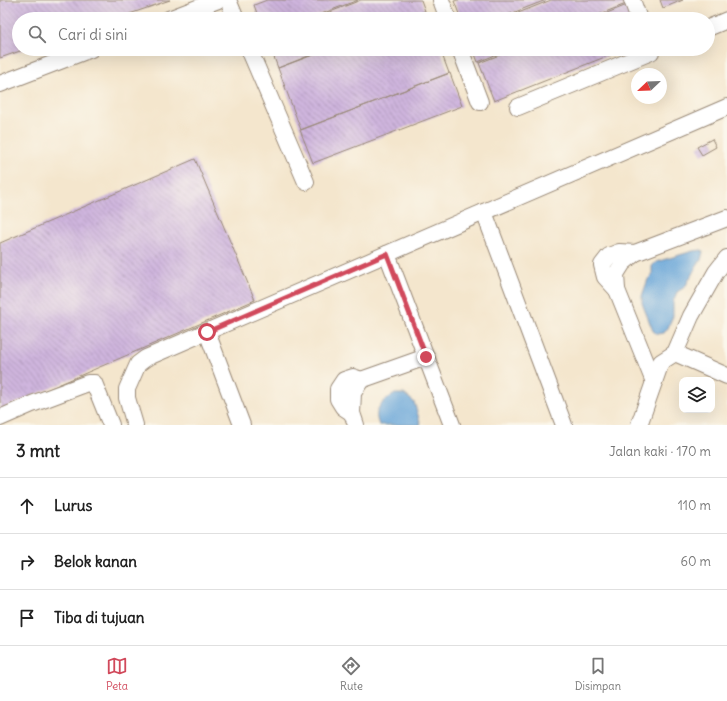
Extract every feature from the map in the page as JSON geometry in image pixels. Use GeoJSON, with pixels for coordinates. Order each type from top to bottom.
{"type":"FeatureCollection","features":[{"type":"Feature","properties":{"kind":"street"},"geometry":{"type":"LineString","coordinates":[[187,12],[218,0]]}},
{"type":"Feature","properties":{"kind":"street"},"geometry":{"type":"LineString","coordinates":[[228,0],[233,12]]}},
{"type":"Feature","properties":{"kind":"street"},"geometry":{"type":"LineString","coordinates":[[441,0],[445,12]]}},
{"type":"Feature","properties":{"kind":"street"},"geometry":{"type":"LineString","coordinates":[[632,0],[636,12]]}},
{"type":"Feature","properties":{"kind":"street"},"geometry":{"type":"LineString","coordinates":[[715,25],[727,20]]}},
{"type":"Feature","properties":{"kind":"street"},"geometry":{"type":"LineString","coordinates":[[0,84],[73,56]]}},
{"type":"Feature","properties":{"kind":"street"},"geometry":{"type":"LineString","coordinates":[[252,56],[306,182]]}},
{"type":"Feature","properties":{"kind":"street"},"geometry":{"type":"LineString","coordinates":[[463,56],[480,102]]}},
{"type":"Feature","properties":{"kind":"street"},"geometry":{"type":"LineString","coordinates":[[518,107],[639,56]]}},
{"type":"Feature","properties":{"kind":"street"},"geometry":{"type":"LineString","coordinates":[[135,425],[127,398],[127,389],[138,364],[146,358],[727,106]]}},
{"type":"Feature","properties":{"kind":"street"},"geometry":{"type":"LineString","coordinates":[[484,212],[564,425]]}},
{"type":"Feature","properties":{"kind":"street"},"geometry":{"type":"LineString","coordinates":[[654,382],[617,290],[606,277],[602,266],[609,256],[619,252],[635,253],[727,218]]}},
{"type":"Feature","properties":{"kind":"street"},"geometry":{"type":"LineString","coordinates":[[387,254],[452,425]]}},
{"type":"Feature","properties":{"kind":"street"},"geometry":{"type":"LineString","coordinates":[[639,425],[661,362],[675,353],[691,316],[716,272],[727,258]]}},
{"type":"Feature","properties":{"kind":"street"},"geometry":{"type":"LineString","coordinates":[[207,332],[242,425]]}},
{"type":"Feature","properties":{"kind":"street"},"geometry":{"type":"LineString","coordinates":[[675,353],[727,376]]}},
{"type":"Feature","properties":{"kind":"street"},"geometry":{"type":"LineString","coordinates":[[354,419],[338,399],[338,389],[344,380],[353,377],[361,380],[426,357]]}},
{"type":"Feature","properties":{"kind":"street"},"geometry":{"type":"LineString","coordinates":[[2,420],[32,404],[88,383],[94,383],[111,425]]}},
{"type":"Feature","properties":{"kind":"water"},"geometry":{"type":"Polygon","coordinates":[[[702,250],[701,260],[685,287],[677,292],[673,302],[673,316],[668,328],[664,333],[657,334],[653,331],[642,303],[642,296],[648,279],[652,275],[652,266],[656,262],[693,251],[702,250]]]}},
{"type":"Feature","properties":{"kind":"water"},"geometry":{"type":"Polygon","coordinates":[[[395,394],[404,394],[414,402],[421,425],[379,425],[377,415],[380,406],[395,394]]]}},
{"type":"Feature","properties":{"kind":"building"},"geometry":{"type":"Polygon","coordinates":[[[0,0],[170,0],[135,12],[12,12],[12,54],[0,58],[0,0]]]}},
{"type":"Feature","properties":{"kind":"building"},"geometry":{"type":"Polygon","coordinates":[[[267,0],[358,0],[326,12],[256,12],[254,5],[267,0]]]}},
{"type":"Feature","properties":{"kind":"building"},"geometry":{"type":"Polygon","coordinates":[[[361,0],[421,0],[425,11],[422,12],[330,12],[361,0]]]}},
{"type":"Feature","properties":{"kind":"building"},"geometry":{"type":"Polygon","coordinates":[[[546,0],[515,12],[458,12],[454,1],[546,0]]]}},
{"type":"Feature","properties":{"kind":"building"},"geometry":{"type":"Polygon","coordinates":[[[551,0],[624,0],[626,4],[605,12],[521,12],[551,0]]]}},
{"type":"Feature","properties":{"kind":"building"},"geometry":{"type":"Polygon","coordinates":[[[660,0],[683,0],[663,8],[660,0]]]}},
{"type":"Feature","properties":{"kind":"building"},"geometry":{"type":"Polygon","coordinates":[[[627,5],[630,12],[610,12],[627,5]]]}},
{"type":"Feature","properties":{"kind":"building"},"geometry":{"type":"Polygon","coordinates":[[[274,56],[308,56],[278,68],[274,56]]]}},
{"type":"Feature","properties":{"kind":"building"},"geometry":{"type":"Polygon","coordinates":[[[310,56],[443,56],[449,73],[301,130],[278,68],[310,56]]]}},
{"type":"Feature","properties":{"kind":"building"},"geometry":{"type":"Polygon","coordinates":[[[476,56],[493,56],[478,62],[476,56]]]}},
{"type":"Feature","properties":{"kind":"building"},"geometry":{"type":"Polygon","coordinates":[[[497,56],[607,56],[494,101],[479,63],[497,56]]]}},
{"type":"Feature","properties":{"kind":"building"},"geometry":{"type":"Polygon","coordinates":[[[450,73],[462,106],[313,163],[300,130],[450,73]]]}},
{"type":"Feature","properties":{"kind":"building"},"geometry":{"type":"Polygon","coordinates":[[[712,139],[716,147],[702,155],[697,147],[712,139]]]}},
{"type":"Feature","properties":{"kind":"building"},"geometry":{"type":"Polygon","coordinates":[[[195,159],[255,300],[0,410],[0,243],[195,159]]]}},
{"type":"Feature","properties":{"kind":"route"},"geometry":{"type":"LineString","coordinates":[[207,332],[387,254],[426,357]]}}]}
